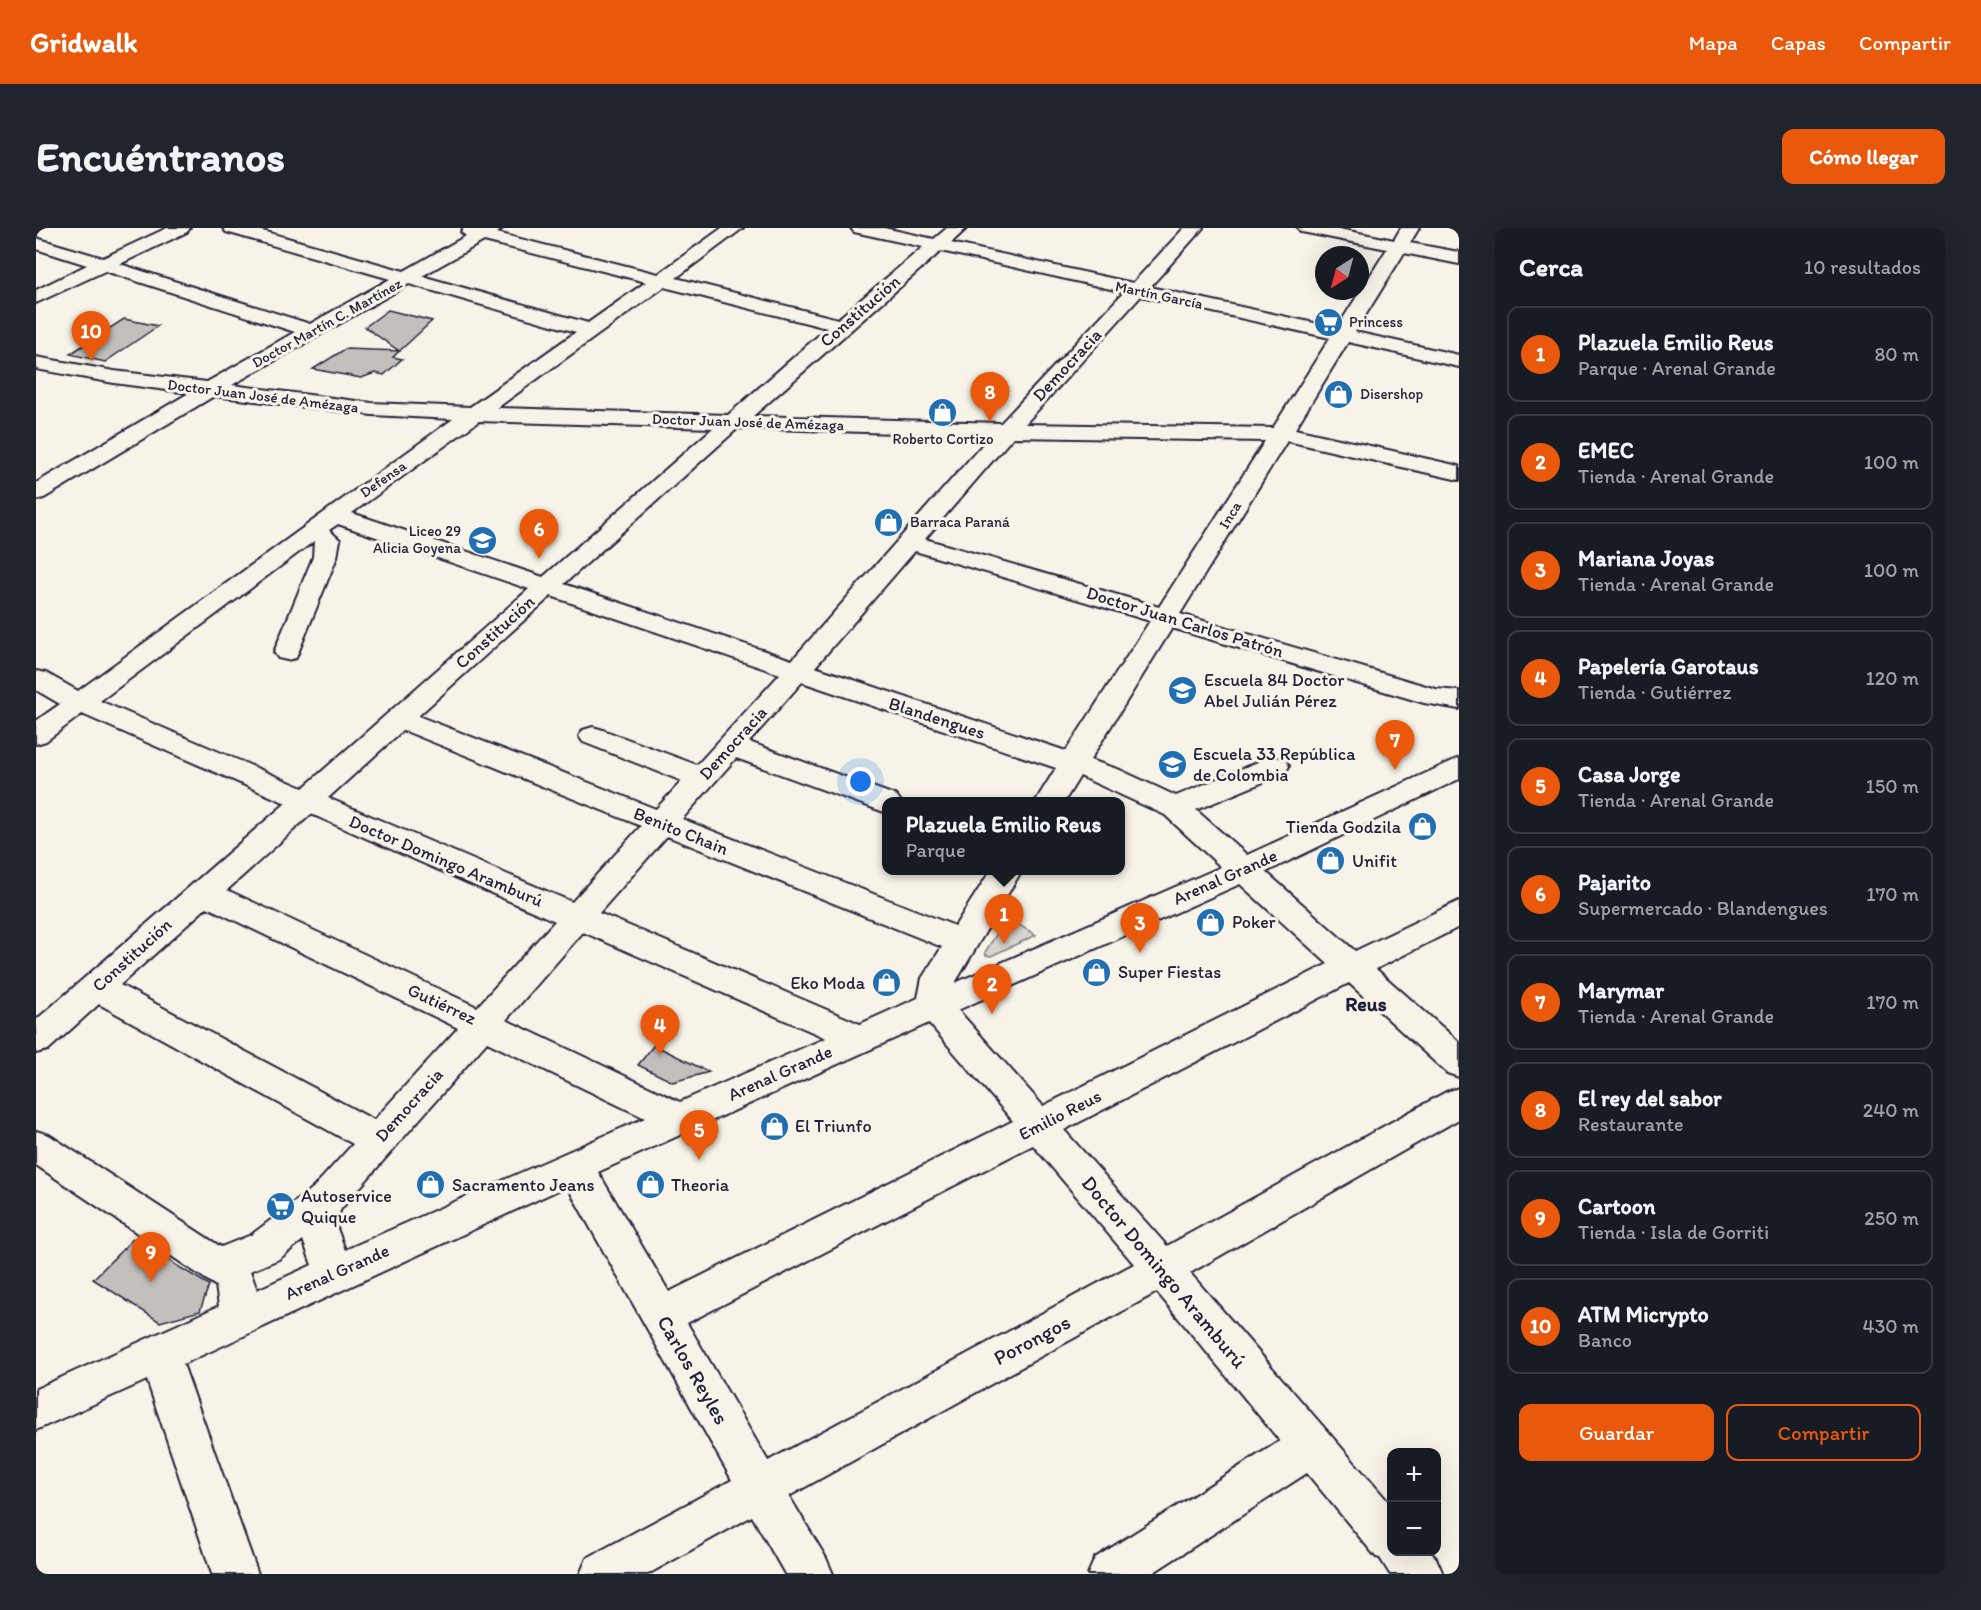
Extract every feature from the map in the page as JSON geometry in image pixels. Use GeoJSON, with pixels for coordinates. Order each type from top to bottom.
{"type":"FeatureCollection","features":[{"type":"Feature","properties":{"kind":"street"},"geometry":{"type":"LineString","coordinates":[[36,297],[181,228]]}},
{"type":"Feature","properties":{"kind":"street"},"geometry":{"type":"LineString","coordinates":[[232,228],[591,330]]}},
{"type":"Feature","properties":{"kind":"street"},"geometry":{"type":"LineString","coordinates":[[454,228],[488,231],[662,280],[842,326]]}},
{"type":"Feature","properties":{"kind":"street","name":"Defensa"},"geometry":{"type":"LineString","coordinates":[[36,735],[324,523],[734,228]]}},
{"type":"Feature","properties":{"kind":"street","name":"Martín García"},"geometry":{"type":"LineString","coordinates":[[860,228],[1459,361]]}},
{"type":"Feature","properties":{"kind":"street","name":"Constitución"},"geometry":{"type":"LineString","coordinates":[[36,1040],[400,719],[547,585],[842,326],[958,228]]}},
{"type":"Feature","properties":{"kind":"street","name":"Democracia"},"geometry":{"type":"LineString","coordinates":[[334,1273],[316,1223],[326,1199],[797,671],[1007,430],[1194,228]]}},
{"type":"Feature","properties":{"kind":"street"},"geometry":{"type":"LineString","coordinates":[[1307,228],[1405,237],[1459,258]]}},
{"type":"Feature","properties":{"kind":"street","name":"Doctor Martín C. Martínez"},"geometry":{"type":"LineString","coordinates":[[36,493],[210,389],[488,231]]}},
{"type":"Feature","properties":{"kind":"street","name":"Inca"},"geometry":{"type":"LineString","coordinates":[[1051,797],[1405,237]]}},
{"type":"Feature","properties":{"kind":"street"},"geometry":{"type":"LineString","coordinates":[[36,243],[311,331]]}},
{"type":"Feature","properties":{"kind":"street","name":"Doctor Juan José de Amézaga"},"geometry":{"type":"LineString","coordinates":[[36,363],[114,377],[372,409],[1007,430],[1306,436],[1459,473]]}},
{"type":"Feature","properties":{"kind":"street"},"geometry":{"type":"LineString","coordinates":[[287,652],[325,557],[328,540],[324,523]]}},
{"type":"Feature","properties":{"kind":"street","name":"Blandengues"},"geometry":{"type":"LineString","coordinates":[[324,523],[547,585],[1110,777],[1175,808],[1459,1063]]}},
{"type":"Feature","properties":{"kind":"street","name":"Doctor Juan Carlos Patrón"},"geometry":{"type":"LineString","coordinates":[[910,542],[1167,616],[1434,697],[1459,700]]}},
{"type":"Feature","properties":{"kind":"street","name":"Doctor Domingo Aramburú"},"geometry":{"type":"LineString","coordinates":[[36,679],[80,703],[859,1038]]}},
{"type":"Feature","properties":{"kind":"street","name":"Benito Chain"},"geometry":{"type":"LineString","coordinates":[[400,719],[962,942]]}},
{"type":"Feature","properties":{"kind":"street"},"geometry":{"type":"LineString","coordinates":[[593,736],[702,778]]}},
{"type":"Feature","properties":{"kind":"street"},"geometry":{"type":"LineString","coordinates":[[730,746],[882,801]]}},
{"type":"Feature","properties":{"kind":"street","name":"Arenal Grande"},"geometry":{"type":"LineString","coordinates":[[36,1410],[680,1118],[1242,870],[1458,765]]}},
{"type":"Feature","properties":{"kind":"street"},"geometry":{"type":"LineString","coordinates":[[1175,808],[1275,766]]}},
{"type":"Feature","properties":{"kind":"street"},"geometry":{"type":"LineString","coordinates":[[934,1005],[939,978],[1004,875]]}},
{"type":"Feature","properties":{"kind":"street","name":"Gutiérrez"},"geometry":{"type":"LineString","coordinates":[[203,892],[680,1118]]}},
{"type":"Feature","properties":{"kind":"street","name":"Emilio Reus"},"geometry":{"type":"LineString","coordinates":[[662,1316],[1459,913]]}},
{"type":"Feature","properties":{"kind":"street"},"geometry":{"type":"LineString","coordinates":[[96,988],[378,1140]]}},
{"type":"Feature","properties":{"kind":"street","name":"Doctor Domingo Aramburú"},"geometry":{"type":"LineString","coordinates":[[934,1005],[1162,1269],[1387,1535]]}},
{"type":"Feature","properties":{"kind":"street","name":"Porongos"},"geometry":{"type":"LineString","coordinates":[[603,1574],[1162,1269],[1459,1102]]}},
{"type":"Feature","properties":{"kind":"street"},"geometry":{"type":"LineString","coordinates":[[36,1146],[230,1274],[236,1283],[240,1316]]}},
{"type":"Feature","properties":{"kind":"street","name":"Carlos Reyles"},"geometry":{"type":"LineString","coordinates":[[575,1166],[810,1574]]}},
{"type":"Feature","properties":{"kind":"street"},"geometry":{"type":"LineString","coordinates":[[219,1266],[265,1247],[326,1199]]}},
{"type":"Feature","properties":{"kind":"street"},"geometry":{"type":"LineString","coordinates":[[159,1355],[235,1574]]}},
{"type":"Feature","properties":{"kind":"street"},"geometry":{"type":"LineString","coordinates":[[1111,1574],[1310,1446]]}},
{"type":"Feature","properties":{"kind":"street"},"geometry":{"type":"LineString","coordinates":[[1404,1556],[1420,1574]]}},
{"type":"Feature","properties":{"kind":"shaded area"},"geometry":{"type":"Polygon","coordinates":[[[1007,918],[1036,935],[991,956],[986,955],[985,952],[1007,918]]]}},
{"type":"Feature","properties":{"kind":"building"},"geometry":{"type":"Polygon","coordinates":[[[388,310],[432,321],[393,357],[402,359],[384,375],[375,373],[361,378],[313,369],[345,349],[399,351],[365,327],[388,310]]]}},
{"type":"Feature","properties":{"kind":"building"},"geometry":{"type":"Polygon","coordinates":[[[124,319],[158,326],[105,362],[70,354],[124,319]]]}},
{"type":"Feature","properties":{"kind":"building"},"geometry":{"type":"Polygon","coordinates":[[[654,1045],[709,1072],[673,1082],[638,1065],[654,1045]]]}},
{"type":"Feature","properties":{"kind":"building"},"geometry":{"type":"Polygon","coordinates":[[[133,1239],[209,1285],[200,1311],[160,1322],[93,1279],[133,1239]]]}},
{"type":"Feature","properties":{"kind":"place","name":"Princess"},"geometry":{"type":"Point","coordinates":[1328,322]}},
{"type":"Feature","properties":{"kind":"place","name":"ATM Micrypto"},"geometry":{"type":"Point","coordinates":[91,361]}},
{"type":"Feature","properties":{"kind":"place","name":"Disershop"},"geometry":{"type":"Point","coordinates":[1339,394]}},
{"type":"Feature","properties":{"kind":"place","name":"Roberto Cortizo"},"geometry":{"type":"Point","coordinates":[943,412]}},
{"type":"Feature","properties":{"kind":"place","name":"El rey del sabor"},"geometry":{"type":"Point","coordinates":[990,422]}},
{"type":"Feature","properties":{"kind":"place","name":"Barraca Paraná"},"geometry":{"type":"Point","coordinates":[889,522]}},
{"type":"Feature","properties":{"kind":"place","name":"Liceo 29 Alicia Goyena"},"geometry":{"type":"Point","coordinates":[482,540]}},
{"type":"Feature","properties":{"kind":"place","name":"Pajarito"},"geometry":{"type":"Point","coordinates":[539,559]}},
{"type":"Feature","properties":{"kind":"place","name":"Escuela 84 Doctor Abel Julián Pérez"},"geometry":{"type":"Point","coordinates":[1183,690]}},
{"type":"Feature","properties":{"kind":"place","name":"Escuela 33 República de Colombia"},"geometry":{"type":"Point","coordinates":[1172,764]}},
{"type":"Feature","properties":{"kind":"place","name":"Marymar"},"geometry":{"type":"Point","coordinates":[1395,770]}},
{"type":"Feature","properties":{"kind":"place","name":"Tienda Godzila"},"geometry":{"type":"Point","coordinates":[1422,827]}},
{"type":"Feature","properties":{"kind":"place","name":"Unifit"},"geometry":{"type":"Point","coordinates":[1331,861]}},
{"type":"Feature","properties":{"kind":"place","name":"Poker"},"geometry":{"type":"Point","coordinates":[1211,922]}},
{"type":"Feature","properties":{"kind":"place","name":"Plazuela Emilio Reus"},"geometry":{"type":"Point","coordinates":[1004,944]}},
{"type":"Feature","properties":{"kind":"place","name":"Mariana Joyas"},"geometry":{"type":"Point","coordinates":[1140,953]}},
{"type":"Feature","properties":{"kind":"place","name":"Super Fiestas"},"geometry":{"type":"Point","coordinates":[1097,972]}},
{"type":"Feature","properties":{"kind":"place","name":"Eko Moda"},"geometry":{"type":"Point","coordinates":[886,983]}},
{"type":"Feature","properties":{"kind":"place","name":"EMEC"},"geometry":{"type":"Point","coordinates":[992,1014]}},
{"type":"Feature","properties":{"kind":"place","name":"Papelería Garotaus"},"geometry":{"type":"Point","coordinates":[660,1055]}},
{"type":"Feature","properties":{"kind":"place","name":"El Triunfo"},"geometry":{"type":"Point","coordinates":[774,1126]}},
{"type":"Feature","properties":{"kind":"place","name":"Casa Jorge"},"geometry":{"type":"Point","coordinates":[699,1160]}},
{"type":"Feature","properties":{"kind":"place","name":"Sacramento Jeans"},"geometry":{"type":"Point","coordinates":[431,1185]}},
{"type":"Feature","properties":{"kind":"place","name":"Theoria"},"geometry":{"type":"Point","coordinates":[650,1185]}},
{"type":"Feature","properties":{"kind":"place","name":"Autoservice Quique"},"geometry":{"type":"Point","coordinates":[280,1206]}},
{"type":"Feature","properties":{"kind":"place","name":"Cartoon"},"geometry":{"type":"Point","coordinates":[151,1282]}},
{"type":"Feature","properties":{"kind":"district","name":"Reus"},"geometry":{"type":"Point","coordinates":[1366,1004]}}]}
